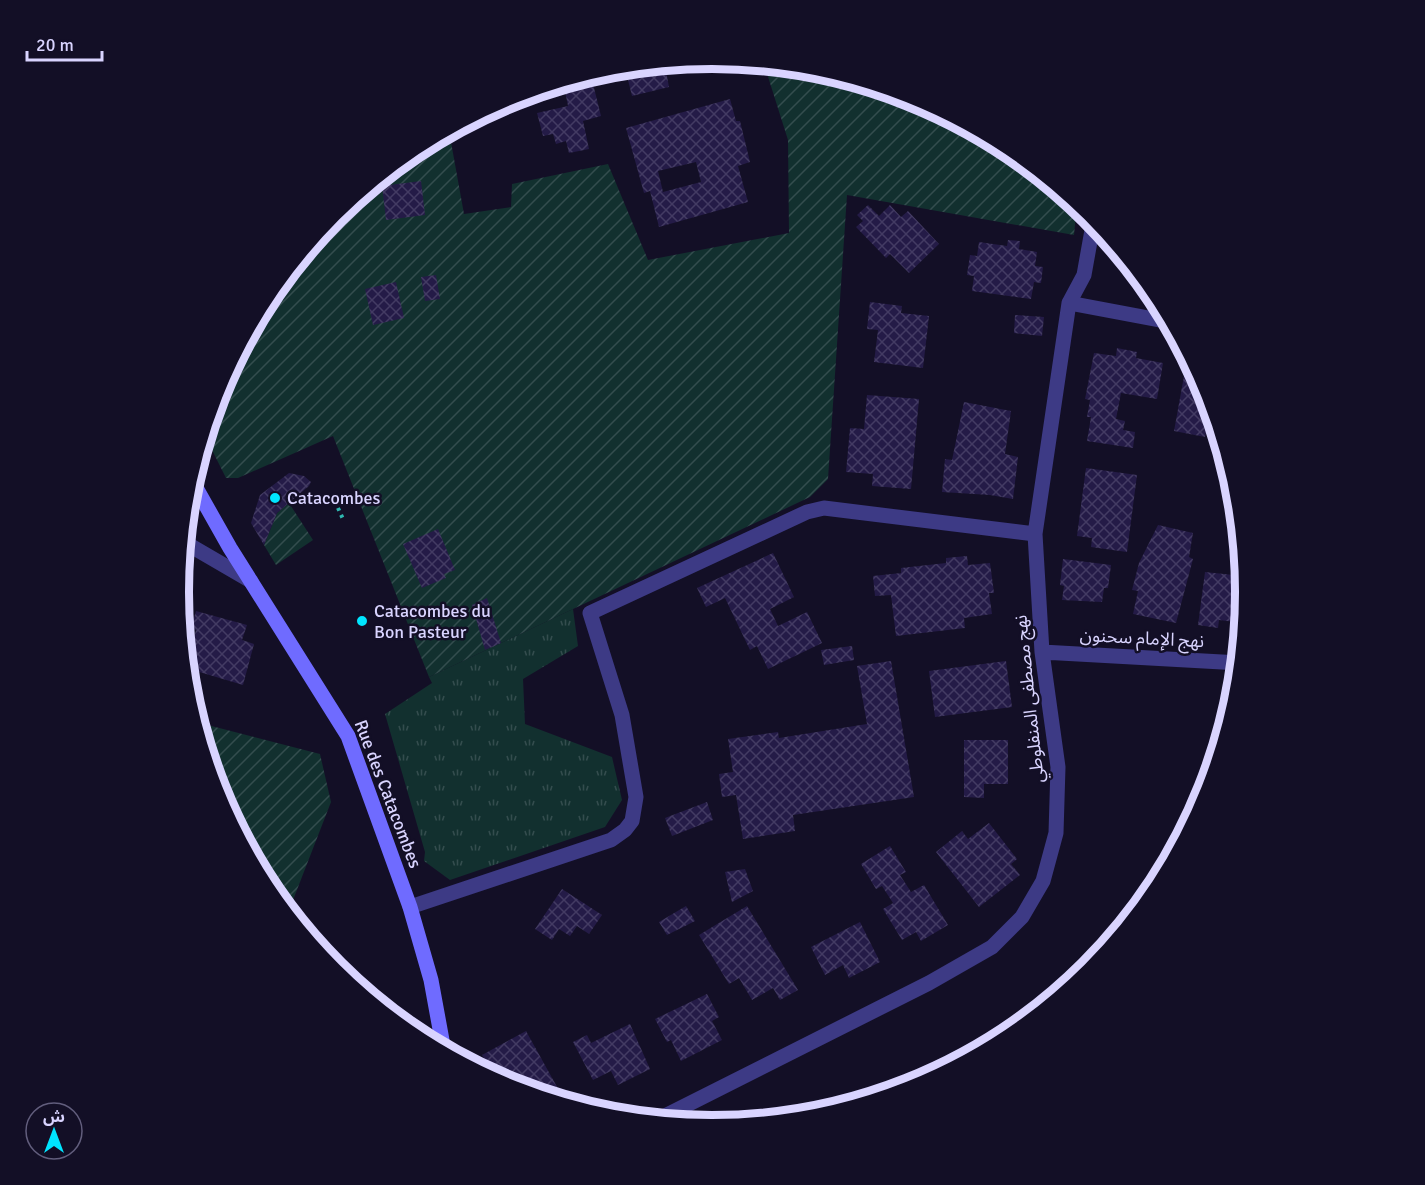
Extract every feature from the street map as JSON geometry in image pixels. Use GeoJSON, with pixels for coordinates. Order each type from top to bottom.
{"type":"FeatureCollection","features":[{"type":"Feature","properties":{"kind":"main road","name":"Rue des Catacombes"},"geometry":{"type":"LineString","coordinates":[[198,493],[348,736],[410,907],[431,980],[442,1040]]}},
{"type":"Feature","properties":{"kind":"street","name":"نهج مصطفى المنفلوطي"},"geometry":{"type":"LineString","coordinates":[[669,1114],[929,983],[992,947],[1022,917],[1043,881],[1056,833],[1058,767],[1042,652],[1035,534],[1069,303],[1084,275],[1092,232]]}},
{"type":"Feature","properties":{"kind":"street"},"geometry":{"type":"LineString","coordinates":[[1069,303],[1159,320]]}},
{"type":"Feature","properties":{"kind":"street"},"geometry":{"type":"LineString","coordinates":[[410,907],[611,840],[625,830],[632,820],[636,797],[622,715],[590,613],[807,512],[824,508],[1035,534]]}},
{"type":"Feature","properties":{"kind":"street"},"geometry":{"type":"LineString","coordinates":[[191,547],[251,581]]}},
{"type":"Feature","properties":{"kind":"street","name":"نهج الإمام سحنون"},"geometry":{"type":"LineString","coordinates":[[1042,652],[1232,663]]}},
{"type":"Feature","properties":{"kind":"path"},"geometry":{"type":"LineString","coordinates":[[339,508],[343,519]]}},
{"type":"Feature","properties":{"kind":"green space"},"geometry":{"type":"Polygon","coordinates":[[[766,72],[848,87],[913,109],[944,123],[1003,157],[1031,177],[1076,215],[1074,235],[847,195],[828,479],[810,497],[429,677],[333,436],[238,478],[226,478],[210,446],[229,392],[243,361],[277,302],[297,274],[342,222],[394,177],[451,139],[464,214],[511,207],[512,184],[608,164],[648,260],[789,233],[788,140],[766,72]]]}},
{"type":"Feature","properties":{"kind":"green space"},"geometry":{"type":"Polygon","coordinates":[[[289,503],[313,540],[276,565],[264,545],[277,513],[289,503]]]}},
{"type":"Feature","properties":{"kind":"green space"},"geometry":{"type":"Polygon","coordinates":[[[573,609],[578,646],[523,679],[525,724],[612,757],[622,800],[605,827],[450,880],[424,861],[425,852],[385,714],[432,683],[429,677],[573,609]]]}},
{"type":"Feature","properties":{"kind":"green space"},"geometry":{"type":"Polygon","coordinates":[[[206,725],[320,754],[331,802],[292,904],[259,854],[243,824],[217,761],[206,725]]]}},
{"type":"Feature","properties":{"kind":"building"},"geometry":{"type":"Polygon","coordinates":[[[666,71],[669,87],[632,96],[628,80],[666,71]]]}},
{"type":"Feature","properties":{"kind":"building"},"geometry":{"type":"Polygon","coordinates":[[[593,84],[601,116],[583,121],[589,149],[569,153],[566,141],[556,144],[553,134],[543,136],[537,113],[568,106],[565,91],[593,84]]]}},
{"type":"Feature","properties":{"kind":"building"},"geometry":{"type":"Polygon","coordinates":[[[730,99],[736,121],[740,121],[750,162],[738,166],[748,202],[659,227],[650,191],[644,193],[626,128],[730,99]],[[696,162],[658,171],[663,192],[701,182],[696,162]]]}},
{"type":"Feature","properties":{"kind":"building"},"geometry":{"type":"Polygon","coordinates":[[[421,181],[425,215],[386,220],[383,186],[421,181]]]}},
{"type":"Feature","properties":{"kind":"building"},"geometry":{"type":"Polygon","coordinates":[[[868,205],[879,216],[890,205],[901,217],[908,211],[939,244],[909,273],[890,254],[886,258],[856,227],[863,221],[857,215],[868,205]]]}},
{"type":"Feature","properties":{"kind":"building"},"geometry":{"type":"Polygon","coordinates":[[[1008,240],[1020,241],[1019,249],[1037,252],[1035,266],[1043,267],[1041,283],[1034,282],[1031,299],[972,291],[974,276],[967,275],[970,255],[977,256],[979,242],[1007,246],[1008,240]]]}},
{"type":"Feature","properties":{"kind":"building"},"geometry":{"type":"Polygon","coordinates":[[[436,275],[440,299],[425,301],[421,277],[436,275]]]}},
{"type":"Feature","properties":{"kind":"building"},"geometry":{"type":"Polygon","coordinates":[[[396,282],[404,318],[373,325],[365,289],[396,282]]]}},
{"type":"Feature","properties":{"kind":"building"},"geometry":{"type":"Polygon","coordinates":[[[870,302],[902,306],[901,313],[929,316],[923,368],[874,362],[878,330],[867,329],[870,302]]]}},
{"type":"Feature","properties":{"kind":"building"},"geometry":{"type":"Polygon","coordinates":[[[1015,315],[1044,317],[1042,336],[1014,333],[1015,315]]]}},
{"type":"Feature","properties":{"kind":"building"},"geometry":{"type":"Polygon","coordinates":[[[1117,348],[1137,352],[1136,358],[1163,363],[1157,399],[1121,393],[1116,419],[1125,421],[1123,430],[1135,432],[1133,448],[1087,441],[1091,417],[1087,417],[1090,400],[1085,399],[1094,353],[1116,356],[1117,348]]]}},
{"type":"Feature","properties":{"kind":"building"},"geometry":{"type":"Polygon","coordinates":[[[1185,368],[1210,429],[1207,429],[1205,437],[1174,431],[1185,368]]]}},
{"type":"Feature","properties":{"kind":"building"},"geometry":{"type":"Polygon","coordinates":[[[867,395],[919,399],[911,489],[872,486],[873,474],[846,472],[850,428],[864,429],[867,395]]]}},
{"type":"Feature","properties":{"kind":"building"},"geometry":{"type":"Polygon","coordinates":[[[964,402],[1011,411],[1005,454],[1018,457],[1013,499],[942,492],[945,459],[952,460],[964,402]]]}},
{"type":"Feature","properties":{"kind":"building"},"geometry":{"type":"Polygon","coordinates":[[[1086,468],[1137,475],[1127,552],[1091,547],[1092,538],[1077,536],[1086,468]]]}},
{"type":"Feature","properties":{"kind":"building"},"geometry":{"type":"Polygon","coordinates":[[[289,473],[304,476],[311,482],[277,513],[264,545],[251,523],[260,495],[289,473]]]}},
{"type":"Feature","properties":{"kind":"building"},"geometry":{"type":"Polygon","coordinates":[[[1158,525],[1193,533],[1189,557],[1193,559],[1176,623],[1133,614],[1138,591],[1132,590],[1139,563],[1158,525]]]}},
{"type":"Feature","properties":{"kind":"building"},"geometry":{"type":"Polygon","coordinates":[[[438,529],[455,570],[444,574],[446,578],[422,588],[403,544],[438,529]]]}},
{"type":"Feature","properties":{"kind":"building"},"geometry":{"type":"Polygon","coordinates":[[[773,553],[794,597],[770,609],[778,626],[807,612],[822,643],[768,669],[757,646],[750,650],[725,598],[706,607],[697,588],[773,553]]]}},
{"type":"Feature","properties":{"kind":"building"},"geometry":{"type":"Polygon","coordinates":[[[967,556],[968,565],[990,563],[994,593],[989,593],[992,614],[964,618],[965,628],[896,636],[891,595],[875,596],[873,576],[901,573],[901,568],[946,563],[946,558],[967,556]]]}},
{"type":"Feature","properties":{"kind":"building"},"geometry":{"type":"Polygon","coordinates":[[[1063,559],[1111,565],[1108,588],[1104,588],[1102,602],[1062,600],[1064,586],[1060,585],[1063,559]]]}},
{"type":"Feature","properties":{"kind":"building"},"geometry":{"type":"Polygon","coordinates":[[[1205,572],[1236,575],[1235,622],[1219,620],[1218,628],[1198,625],[1205,572]]]}},
{"type":"Feature","properties":{"kind":"building"},"geometry":{"type":"Polygon","coordinates":[[[487,598],[501,643],[485,650],[472,605],[487,598]]]}},
{"type":"Feature","properties":{"kind":"building"},"geometry":{"type":"Polygon","coordinates":[[[196,611],[247,625],[242,640],[254,644],[243,685],[195,671],[192,646],[196,630],[191,628],[196,611]]]}},
{"type":"Feature","properties":{"kind":"building"},"geometry":{"type":"Polygon","coordinates":[[[852,646],[854,660],[824,665],[821,650],[852,646]]]}},
{"type":"Feature","properties":{"kind":"building"},"geometry":{"type":"Polygon","coordinates":[[[891,661],[914,797],[793,815],[795,831],[743,839],[736,795],[722,797],[719,774],[733,772],[728,739],[778,732],[779,738],[867,724],[857,666],[891,661]]]}},
{"type":"Feature","properties":{"kind":"building"},"geometry":{"type":"Polygon","coordinates":[[[1006,661],[1012,707],[935,717],[929,671],[1006,661]]]}},
{"type":"Feature","properties":{"kind":"building"},"geometry":{"type":"Polygon","coordinates":[[[964,740],[1008,740],[1008,784],[984,784],[984,798],[964,797],[964,740]]]}},
{"type":"Feature","properties":{"kind":"building"},"geometry":{"type":"Polygon","coordinates":[[[707,802],[713,820],[672,836],[665,818],[707,802]]]}},
{"type":"Feature","properties":{"kind":"building"},"geometry":{"type":"Polygon","coordinates":[[[989,823],[1017,859],[1011,864],[1020,875],[979,907],[936,852],[962,831],[968,839],[989,823]]]}},
{"type":"Feature","properties":{"kind":"building"},"geometry":{"type":"Polygon","coordinates":[[[890,846],[906,872],[900,875],[911,892],[924,885],[948,925],[921,941],[916,932],[902,940],[883,909],[893,903],[882,886],[876,889],[861,864],[890,846]]]}},
{"type":"Feature","properties":{"kind":"building"},"geometry":{"type":"Polygon","coordinates":[[[745,869],[753,891],[732,902],[725,872],[745,869]]]}},
{"type":"Feature","properties":{"kind":"building"},"geometry":{"type":"Polygon","coordinates":[[[562,889],[602,915],[589,934],[577,926],[570,936],[559,929],[552,940],[535,929],[562,889]]]}},
{"type":"Feature","properties":{"kind":"building"},"geometry":{"type":"Polygon","coordinates":[[[686,906],[695,921],[667,935],[659,922],[686,906]]]}},
{"type":"Feature","properties":{"kind":"building"},"geometry":{"type":"Polygon","coordinates":[[[747,906],[798,990],[780,1000],[773,988],[752,1000],[739,978],[729,984],[699,935],[747,906]]]}},
{"type":"Feature","properties":{"kind":"building"},"geometry":{"type":"Polygon","coordinates":[[[860,922],[880,962],[849,978],[843,965],[825,975],[811,947],[860,922]]]}},
{"type":"Feature","properties":{"kind":"building"},"geometry":{"type":"Polygon","coordinates":[[[707,994],[719,1017],[712,1021],[722,1040],[681,1061],[671,1040],[667,1042],[655,1019],[707,994]]]}},
{"type":"Feature","properties":{"kind":"building"},"geometry":{"type":"Polygon","coordinates":[[[630,1024],[650,1069],[618,1085],[611,1071],[593,1080],[573,1042],[587,1035],[591,1043],[630,1024]]]}},
{"type":"Feature","properties":{"kind":"building"},"geometry":{"type":"Polygon","coordinates":[[[526,1031],[560,1093],[487,1065],[482,1055],[526,1031]]]}},
{"type":"Feature","properties":{"kind":"place","name":"Catacombes"},"geometry":{"type":"Point","coordinates":[275,498]}},
{"type":"Feature","properties":{"kind":"place","name":"Catacombes du Bon Pasteur"},"geometry":{"type":"Point","coordinates":[362,621]}}]}
